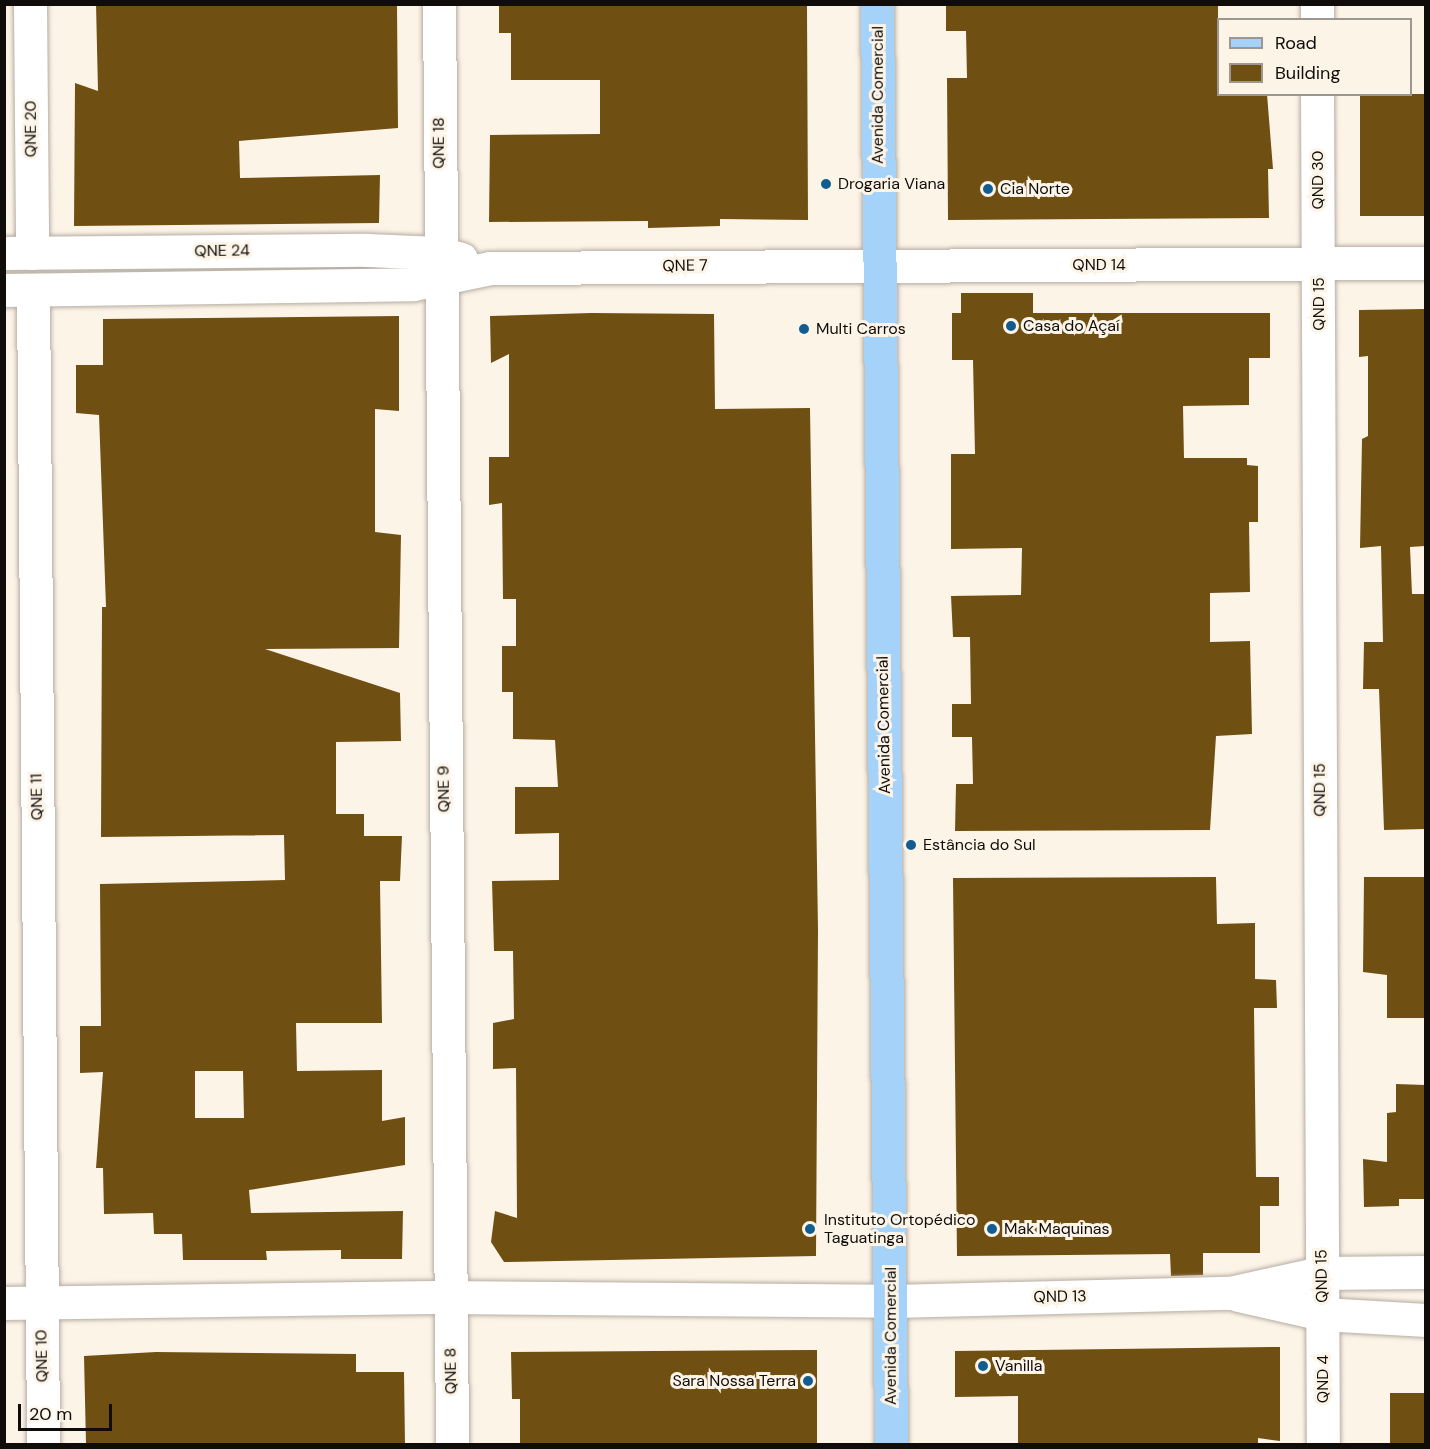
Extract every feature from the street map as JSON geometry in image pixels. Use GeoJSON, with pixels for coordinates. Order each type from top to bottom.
{"type":"FeatureCollection","features":[{"type":"Feature","properties":{"kind":"main road","name":"Avenida Comercial"},"geometry":{"type":"LineString","coordinates":[[877,4],[891,1444]]}},
{"type":"Feature","properties":{"kind":"street","name":"QNE 20"},"geometry":{"type":"LineString","coordinates":[[18,253],[30,4]]}},
{"type":"Feature","properties":{"kind":"street","name":"QNE 18"},"geometry":{"type":"LineString","coordinates":[[439,4],[439,267]]}},
{"type":"Feature","properties":{"kind":"street","name":"QND 30"},"geometry":{"type":"LineString","coordinates":[[1317,96],[1319,266]]}},
{"type":"Feature","properties":{"kind":"street","name":"QNE 24"},"geometry":{"type":"LineString","coordinates":[[18,253],[439,267]]}},
{"type":"Feature","properties":{"kind":"street","name":"QNE 7"},"geometry":{"type":"LineString","coordinates":[[439,267],[879,263]]}},
{"type":"Feature","properties":{"kind":"street","name":"QND 14"},"geometry":{"type":"LineString","coordinates":[[879,263],[1319,266],[1425,263]]}},
{"type":"Feature","properties":{"kind":"street","name":"QND 15"},"geometry":{"type":"LineString","coordinates":[[1319,266],[1321,1273],[1323,1314]]}},
{"type":"Feature","properties":{"kind":"street"},"geometry":{"type":"LineString","coordinates":[[19,290],[439,267]]}},
{"type":"Feature","properties":{"kind":"street","name":"QNE 9"},"geometry":{"type":"LineString","coordinates":[[439,267],[450,1297]]}},
{"type":"Feature","properties":{"kind":"street","name":"QNE 11"},"geometry":{"type":"LineString","coordinates":[[19,290],[42,1303]]}},
{"type":"Feature","properties":{"kind":"street","name":"QND 13"},"geometry":{"type":"LineString","coordinates":[[4,1303],[450,1297],[891,1301],[1229,1293],[1321,1273],[1425,1272]]}},
{"type":"Feature","properties":{"kind":"street","name":"QND 13"},"geometry":{"type":"LineString","coordinates":[[1229,1293],[1323,1314],[1425,1320]]}},
{"type":"Feature","properties":{"kind":"street","name":"QNE 8"},"geometry":{"type":"LineString","coordinates":[[450,1297],[452,1444]]}},
{"type":"Feature","properties":{"kind":"street","name":"QNE 10"},"geometry":{"type":"LineString","coordinates":[[42,1303],[43,1444]]}},
{"type":"Feature","properties":{"kind":"street","name":"QND 4"},"geometry":{"type":"LineString","coordinates":[[1323,1314],[1323,1444]]}},
{"type":"Feature","properties":{"kind":"building"},"geometry":{"type":"Polygon","coordinates":[[[96,4],[397,4],[398,128],[239,141],[240,178],[380,175],[379,223],[74,226],[75,83],[98,91],[96,4]]]}},
{"type":"Feature","properties":{"kind":"building"},"geometry":{"type":"Polygon","coordinates":[[[499,4],[807,4],[808,220],[720,219],[720,226],[648,228],[648,221],[489,222],[490,135],[600,134],[600,80],[511,80],[511,33],[499,33],[499,4]]]}},
{"type":"Feature","properties":{"kind":"building"},"geometry":{"type":"Polygon","coordinates":[[[946,4],[1218,4],[1217,96],[1267,96],[1273,169],[1268,169],[1269,218],[948,220],[947,78],[967,78],[966,31],[946,31],[946,4]]]}},
{"type":"Feature","properties":{"kind":"building"},"geometry":{"type":"Polygon","coordinates":[[[1425,94],[1425,216],[1360,216],[1360,96],[1425,94]]]}},
{"type":"Feature","properties":{"kind":"building"},"geometry":{"type":"Polygon","coordinates":[[[961,293],[1033,293],[1033,313],[1270,313],[1270,358],[1249,358],[1249,405],[1183,406],[1184,458],[1247,458],[1247,465],[1258,466],[1258,522],[1249,522],[1250,592],[1210,593],[1210,642],[1250,641],[1252,734],[1216,736],[1210,830],[955,831],[956,784],[973,784],[972,737],[952,737],[952,704],[971,704],[970,637],[953,637],[951,596],[1021,595],[1022,548],[951,549],[951,454],[975,454],[973,360],[952,360],[952,313],[961,313],[961,293]]]}},
{"type":"Feature","properties":{"kind":"building"},"geometry":{"type":"Polygon","coordinates":[[[1425,309],[1425,546],[1410,547],[1412,594],[1425,594],[1425,829],[1384,830],[1379,689],[1363,689],[1364,642],[1383,642],[1381,546],[1360,548],[1362,439],[1368,436],[1368,356],[1359,357],[1359,310],[1425,309]]]}},
{"type":"Feature","properties":{"kind":"building"},"geometry":{"type":"Polygon","coordinates":[[[591,313],[714,314],[715,409],[810,408],[818,930],[816,1256],[504,1262],[491,1242],[495,1211],[517,1218],[516,1068],[493,1069],[493,1023],[514,1019],[513,951],[494,951],[492,881],[559,880],[559,833],[515,834],[515,787],[558,787],[555,740],[513,739],[513,692],[502,692],[502,646],[516,646],[516,599],[503,599],[502,503],[489,505],[489,457],[509,457],[509,354],[491,363],[490,316],[591,313]]]}},
{"type":"Feature","properties":{"kind":"building"},"geometry":{"type":"Polygon","coordinates":[[[399,316],[399,411],[375,409],[375,532],[401,535],[399,648],[265,649],[400,693],[401,741],[336,742],[336,814],[364,814],[364,836],[402,836],[400,881],[380,881],[382,1023],[296,1023],[297,1071],[382,1070],[382,1121],[405,1117],[405,1165],[249,1190],[251,1213],[403,1211],[402,1259],[341,1259],[341,1250],[266,1251],[267,1260],[183,1260],[182,1234],[154,1234],[153,1213],[104,1214],[103,1168],[96,1168],[103,1072],[80,1073],[80,1026],[101,1026],[100,884],[285,880],[284,835],[101,837],[102,607],[106,607],[99,415],[76,413],[76,365],[103,365],[103,319],[399,316]],[[195,1071],[195,1118],[244,1118],[243,1071],[195,1071]]]}},
{"type":"Feature","properties":{"kind":"building"},"geometry":{"type":"Polygon","coordinates":[[[1216,877],[1217,924],[1255,923],[1255,979],[1276,980],[1277,1008],[1254,1008],[1256,1177],[1279,1177],[1279,1206],[1260,1206],[1260,1253],[1203,1253],[1203,1275],[1171,1276],[1170,1254],[957,1256],[953,878],[1216,877]]]}},
{"type":"Feature","properties":{"kind":"building"},"geometry":{"type":"Polygon","coordinates":[[[1364,877],[1425,877],[1425,1018],[1387,1018],[1387,975],[1363,972],[1364,877]]]}},
{"type":"Feature","properties":{"kind":"building"},"geometry":{"type":"Polygon","coordinates":[[[1396,1084],[1425,1085],[1425,1199],[1399,1199],[1399,1206],[1364,1207],[1363,1159],[1387,1162],[1387,1113],[1396,1112],[1396,1084]]]}},
{"type":"Feature","properties":{"kind":"building"},"geometry":{"type":"Polygon","coordinates":[[[1280,1347],[1280,1441],[1258,1438],[1258,1444],[1018,1444],[1018,1396],[955,1397],[955,1351],[1280,1347]]]}},
{"type":"Feature","properties":{"kind":"building"},"geometry":{"type":"Polygon","coordinates":[[[817,1350],[817,1444],[520,1444],[520,1399],[512,1399],[511,1352],[817,1350]]]}},
{"type":"Feature","properties":{"kind":"building"},"geometry":{"type":"Polygon","coordinates":[[[156,1352],[356,1354],[356,1372],[404,1372],[405,1444],[86,1444],[84,1356],[156,1352]]]}},
{"type":"Feature","properties":{"kind":"building"},"geometry":{"type":"Polygon","coordinates":[[[1390,1393],[1425,1393],[1425,1444],[1390,1444],[1390,1393]]]}},
{"type":"Feature","properties":{"kind":"place","name":"Drogaria Viana"},"geometry":{"type":"Point","coordinates":[826,184]}},
{"type":"Feature","properties":{"kind":"place","name":"Cia Norte"},"geometry":{"type":"Point","coordinates":[988,189]}},
{"type":"Feature","properties":{"kind":"place","name":"Casa do Açaí"},"geometry":{"type":"Point","coordinates":[1011,326]}},
{"type":"Feature","properties":{"kind":"place","name":"Multi Carros"},"geometry":{"type":"Point","coordinates":[804,329]}},
{"type":"Feature","properties":{"kind":"place","name":"Estância do Sul"},"geometry":{"type":"Point","coordinates":[911,845]}},
{"type":"Feature","properties":{"kind":"place","name":"Instituto Ortopédico Taguatinga"},"geometry":{"type":"Point","coordinates":[810,1229]}},
{"type":"Feature","properties":{"kind":"place","name":"Mak Maquinas"},"geometry":{"type":"Point","coordinates":[992,1229]}},
{"type":"Feature","properties":{"kind":"place","name":"Vanilla"},"geometry":{"type":"Point","coordinates":[983,1366]}},
{"type":"Feature","properties":{"kind":"place","name":"Sara Nossa Terra"},"geometry":{"type":"Point","coordinates":[808,1381]}}]}
